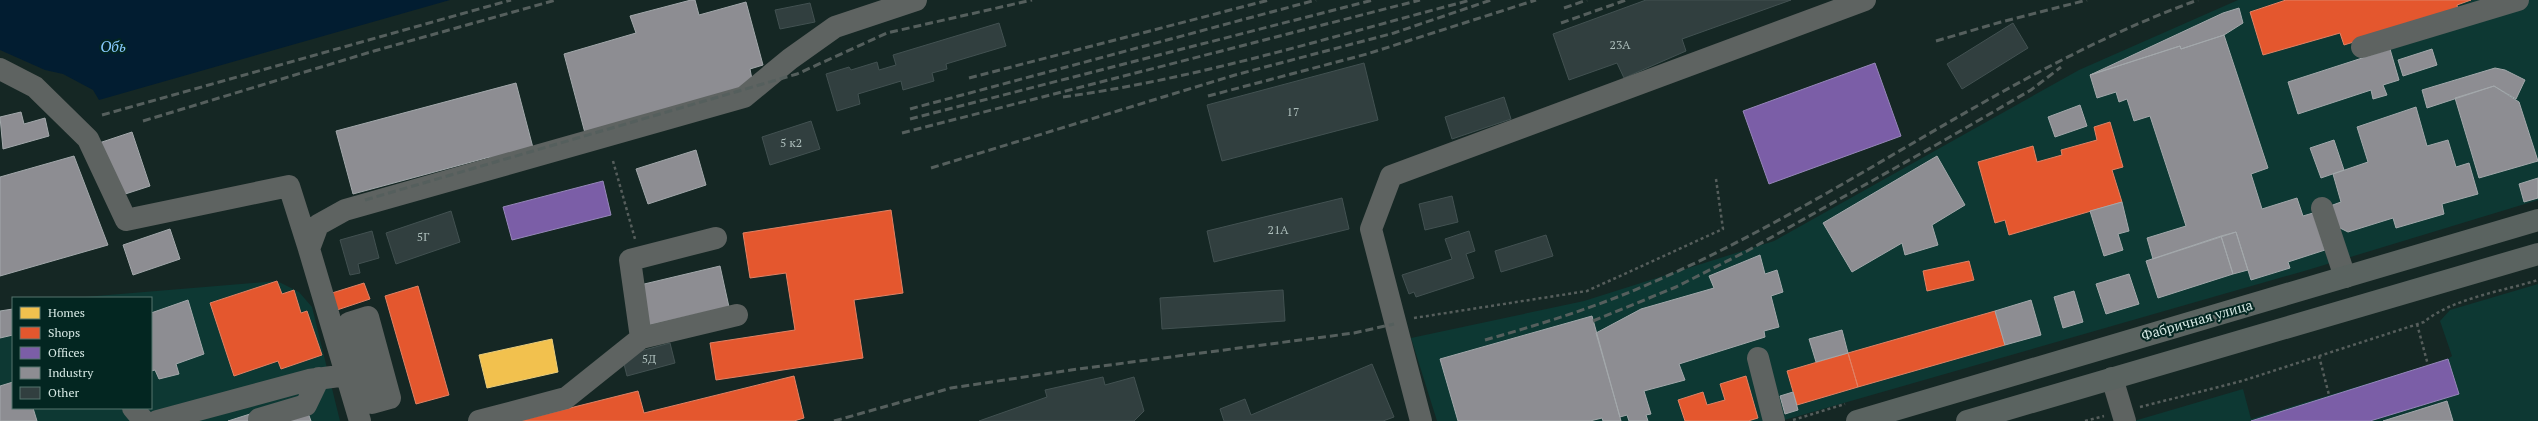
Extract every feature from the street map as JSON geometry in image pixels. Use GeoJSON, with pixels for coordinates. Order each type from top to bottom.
{"type":"FeatureCollection","features":[{"type":"Feature","properties":{"kind":"main road","name":"Фабричная улица"},"geometry":{"type":"LineString","coordinates":[[1857,421],[2344,276],[2538,220]]}},
{"type":"Feature","properties":{"kind":"main road"},"geometry":{"type":"LineString","coordinates":[[1967,421],[2538,254]]}},
{"type":"Feature","properties":{"kind":"street"},"geometry":{"type":"LineString","coordinates":[[309,250],[318,225],[345,210],[744,97],[790,59],[835,27],[916,0]]}},
{"type":"Feature","properties":{"kind":"street"},"geometry":{"type":"LineString","coordinates":[[1421,421],[1394,324],[1371,229],[1391,176],[1865,0]]}},
{"type":"Feature","properties":{"kind":"street"},"geometry":{"type":"LineString","coordinates":[[2362,48],[2518,0]]}},
{"type":"Feature","properties":{"kind":"street"},"geometry":{"type":"LineString","coordinates":[[0,69],[35,87],[88,139],[126,220],[289,186],[328,307],[360,421],[376,412],[380,401]]}},
{"type":"Feature","properties":{"kind":"street"},"geometry":{"type":"LineString","coordinates":[[2322,208],[2344,276]]}},
{"type":"Feature","properties":{"kind":"street"},"geometry":{"type":"LineString","coordinates":[[641,338],[630,260],[716,238]]}},
{"type":"Feature","properties":{"kind":"street"},"geometry":{"type":"LineString","coordinates":[[479,421],[566,398],[641,338],[737,315]]}},
{"type":"Feature","properties":{"kind":"street"},"geometry":{"type":"LineString","coordinates":[[1758,358],[1774,421]]}},
{"type":"Feature","properties":{"kind":"street"},"geometry":{"type":"LineString","coordinates":[[157,421],[319,378],[347,375]]}},
{"type":"Feature","properties":{"kind":"street"},"geometry":{"type":"LineString","coordinates":[[259,419],[306,405],[319,378]]}},
{"type":"Feature","properties":{"kind":"street"},"geometry":{"type":"LineString","coordinates":[[2112,378],[2123,416]]}},
{"type":"Feature","properties":{"kind":"street"},"geometry":{"type":"LineString","coordinates":[[134,409],[144,421]]}},
{"type":"Feature","properties":{"kind":"path"},"geometry":{"type":"LineString","coordinates":[[613,161],[635,242]]}},
{"type":"Feature","properties":{"kind":"path"},"geometry":{"type":"LineString","coordinates":[[1394,324],[1415,317],[1587,291],[1723,229],[1716,179]]}},
{"type":"Feature","properties":{"kind":"path"},"geometry":{"type":"LineString","coordinates":[[2085,421],[2123,416],[2242,380],[2424,322],[2436,312],[2450,306],[2538,280]]}},
{"type":"Feature","properties":{"kind":"path"},"geometry":{"type":"LineString","coordinates":[[2417,324],[2428,365]]}},
{"type":"Feature","properties":{"kind":"path"},"geometry":{"type":"LineString","coordinates":[[2319,356],[2330,395]]}},
{"type":"Feature","properties":{"kind":"shaded area"},"geometry":{"type":"Polygon","coordinates":[[[2238,0],[2538,0],[2538,200],[2311,269],[1781,421],[1437,421],[1411,338],[1584,301],[1774,241],[2079,70],[2238,0]]]}},
{"type":"Feature","properties":{"kind":"shaded area"},"geometry":{"type":"Polygon","coordinates":[[[277,281],[299,292],[312,307],[340,421],[0,421],[0,311],[12,309],[12,409],[152,409],[152,297],[84,297],[277,281]]]}},
{"type":"Feature","properties":{"kind":"shaded area"},"geometry":{"type":"Polygon","coordinates":[[[2538,284],[2538,421],[2134,421],[2243,389],[2251,419],[2448,359],[2452,356],[2440,321],[2450,310],[2538,284]]]}},
{"type":"Feature","properties":{"kind":"water","name":"Обь"},"geometry":{"type":"Polygon","coordinates":[[[0,0],[450,0],[99,100],[93,90],[63,74],[45,70],[0,50],[0,0]]]}},
{"type":"Feature","properties":{"kind":"building: Homes"},"geometry":{"type":"Polygon","coordinates":[[[552,339],[558,372],[487,388],[479,355],[552,339]]]}},
{"type":"Feature","properties":{"kind":"building: Shops"},"geometry":{"type":"Polygon","coordinates":[[[2286,0],[2471,0],[2457,5],[2458,10],[2344,45],[2340,33],[2263,55],[2250,12],[2286,0]]]}},
{"type":"Feature","properties":{"kind":"building: Shops"},"geometry":{"type":"Polygon","coordinates":[[[2110,122],[2123,167],[2112,170],[2122,202],[2009,235],[2005,220],[1995,223],[1978,162],[2033,146],[2037,162],[2062,155],[2061,150],[2097,140],[2094,127],[2110,122]]]}},
{"type":"Feature","properties":{"kind":"building: Shops"},"geometry":{"type":"Polygon","coordinates":[[[891,210],[903,293],[854,300],[863,358],[716,380],[710,343],[795,330],[786,273],[750,278],[743,233],[891,210]]]}},
{"type":"Feature","properties":{"kind":"building: Shops"},"geometry":{"type":"Polygon","coordinates":[[[1969,261],[1974,280],[1927,291],[1923,271],[1969,261]]]}},
{"type":"Feature","properties":{"kind":"building: Shops"},"geometry":{"type":"Polygon","coordinates":[[[277,281],[282,294],[294,290],[301,313],[307,311],[322,355],[281,369],[278,361],[234,376],[210,303],[277,281]]]}},
{"type":"Feature","properties":{"kind":"building: Shops"},"geometry":{"type":"Polygon","coordinates":[[[364,283],[370,299],[337,310],[332,293],[364,283]]]}},
{"type":"Feature","properties":{"kind":"building: Shops"},"geometry":{"type":"Polygon","coordinates":[[[418,286],[449,395],[416,404],[385,296],[418,286]]]}},
{"type":"Feature","properties":{"kind":"building: Shops"},"geometry":{"type":"Polygon","coordinates":[[[1995,311],[2005,345],[1858,387],[1848,353],[1995,311]]]}},
{"type":"Feature","properties":{"kind":"building: Shops"},"geometry":{"type":"Polygon","coordinates":[[[1848,353],[1858,387],[1797,405],[1787,371],[1848,353]]]}},
{"type":"Feature","properties":{"kind":"building: Shops"},"geometry":{"type":"Polygon","coordinates":[[[794,376],[804,418],[794,421],[518,421],[638,391],[644,413],[794,376]]]}},
{"type":"Feature","properties":{"kind":"building: Shops"},"geometry":{"type":"Polygon","coordinates":[[[1746,376],[1758,418],[1748,421],[1685,421],[1678,400],[1703,392],[1707,405],[1725,400],[1720,384],[1746,376]]]}},
{"type":"Feature","properties":{"kind":"building: Offices"},"geometry":{"type":"Polygon","coordinates":[[[1875,63],[1901,136],[1769,184],[1743,111],[1875,63]]]}},
{"type":"Feature","properties":{"kind":"building: Offices"},"geometry":{"type":"Polygon","coordinates":[[[603,181],[611,215],[512,240],[503,207],[603,181]]]}},
{"type":"Feature","properties":{"kind":"building: Offices"},"geometry":{"type":"Polygon","coordinates":[[[2448,359],[2459,394],[2370,421],[2251,421],[2448,359]]]}},
{"type":"Feature","properties":{"kind":"building: Industry"},"geometry":{"type":"Polygon","coordinates":[[[695,0],[699,15],[746,2],[763,65],[750,69],[753,85],[585,133],[564,54],[636,33],[630,16],[695,0]]]}},
{"type":"Feature","properties":{"kind":"building: Industry"},"geometry":{"type":"Polygon","coordinates":[[[2239,8],[2243,23],[2224,35],[2181,49],[2180,46],[2090,75],[2223,13],[2239,8]]]}},
{"type":"Feature","properties":{"kind":"building: Industry"},"geometry":{"type":"Polygon","coordinates":[[[2224,35],[2268,168],[2251,174],[2262,209],[2297,198],[2303,216],[2313,213],[2325,250],[2288,262],[2290,268],[2251,280],[2236,232],[2153,259],[2147,238],[2186,226],[2150,116],[2134,121],[2127,99],[2119,102],[2116,92],[2097,98],[2090,75],[2180,46],[2181,49],[2224,35]]]}},
{"type":"Feature","properties":{"kind":"building: Industry"},"geometry":{"type":"Polygon","coordinates":[[[2390,49],[2399,80],[2383,85],[2387,95],[2373,99],[2371,90],[2298,114],[2288,82],[2390,49]]]}},
{"type":"Feature","properties":{"kind":"building: Industry"},"geometry":{"type":"Polygon","coordinates":[[[2432,49],[2437,65],[2403,76],[2398,60],[2432,49]]]}},
{"type":"Feature","properties":{"kind":"building: Industry"},"geometry":{"type":"Polygon","coordinates":[[[2495,68],[2505,70],[2525,80],[2516,99],[2494,86],[2427,108],[2422,90],[2495,68]]]}},
{"type":"Feature","properties":{"kind":"building: Industry"},"geometry":{"type":"Polygon","coordinates":[[[516,83],[537,163],[494,174],[490,157],[353,194],[336,131],[516,83]]]}},
{"type":"Feature","properties":{"kind":"building: Industry"},"geometry":{"type":"Polygon","coordinates":[[[2494,86],[2519,102],[2538,161],[2479,178],[2455,98],[2494,86]]]}},
{"type":"Feature","properties":{"kind":"building: Industry"},"geometry":{"type":"Polygon","coordinates":[[[2080,105],[2087,126],[2055,137],[2048,117],[2080,105]]]}},
{"type":"Feature","properties":{"kind":"building: Industry"},"geometry":{"type":"Polygon","coordinates":[[[2416,107],[2427,146],[2448,140],[2456,167],[2469,163],[2478,194],[2442,204],[2444,214],[2396,228],[2393,218],[2348,232],[2336,226],[2330,206],[2341,202],[2333,174],[2368,162],[2357,127],[2416,107]]]}},
{"type":"Feature","properties":{"kind":"building: Industry"},"geometry":{"type":"Polygon","coordinates":[[[21,112],[24,124],[45,118],[49,136],[3,149],[0,117],[21,112]]]}},
{"type":"Feature","properties":{"kind":"building: Industry"},"geometry":{"type":"Polygon","coordinates":[[[132,132],[150,186],[116,197],[99,143],[132,132]]]}},
{"type":"Feature","properties":{"kind":"building: Industry"},"geometry":{"type":"Polygon","coordinates":[[[2334,140],[2344,170],[2321,178],[2310,148],[2334,140]]]}},
{"type":"Feature","properties":{"kind":"building: Industry"},"geometry":{"type":"Polygon","coordinates":[[[696,150],[706,185],[648,204],[636,169],[696,150]]]}},
{"type":"Feature","properties":{"kind":"building: Industry"},"geometry":{"type":"Polygon","coordinates":[[[74,156],[108,245],[0,276],[0,177],[74,156]]]}},
{"type":"Feature","properties":{"kind":"building: Industry"},"geometry":{"type":"Polygon","coordinates":[[[1937,156],[1965,205],[1932,225],[1938,245],[1905,255],[1902,243],[1852,272],[1823,223],[1937,156]]]}},
{"type":"Feature","properties":{"kind":"building: Industry"},"geometry":{"type":"Polygon","coordinates":[[[2538,178],[2538,198],[2524,202],[2519,184],[2538,178]]]}},
{"type":"Feature","properties":{"kind":"building: Industry"},"geometry":{"type":"Polygon","coordinates":[[[2122,202],[2129,231],[2118,234],[2123,250],[2104,256],[2090,211],[2122,202]]]}},
{"type":"Feature","properties":{"kind":"building: Industry"},"geometry":{"type":"Polygon","coordinates":[[[170,229],[180,259],[133,275],[123,245],[170,229]]]}},
{"type":"Feature","properties":{"kind":"building: Industry"},"geometry":{"type":"Polygon","coordinates":[[[2236,232],[2248,270],[2233,274],[2221,236],[2236,232]]]}},
{"type":"Feature","properties":{"kind":"building: Industry"},"geometry":{"type":"Polygon","coordinates":[[[2221,236],[2233,274],[2158,298],[2146,261],[2221,236]]]}},
{"type":"Feature","properties":{"kind":"building: Industry"},"geometry":{"type":"Polygon","coordinates":[[[1760,255],[1765,274],[1777,270],[1783,292],[1771,296],[1779,327],[1764,331],[1765,337],[1679,364],[1685,380],[1644,391],[1651,414],[1646,415],[1648,421],[1629,421],[1627,415],[1620,417],[1596,333],[1641,309],[1714,288],[1709,276],[1760,255]]]}},
{"type":"Feature","properties":{"kind":"building: Industry"},"geometry":{"type":"Polygon","coordinates":[[[720,266],[729,307],[649,325],[640,285],[720,266]]]}},
{"type":"Feature","properties":{"kind":"building: Industry"},"geometry":{"type":"Polygon","coordinates":[[[2129,274],[2139,304],[2106,314],[2096,284],[2129,274]]]}},
{"type":"Feature","properties":{"kind":"building: Industry"},"geometry":{"type":"Polygon","coordinates":[[[2074,291],[2083,322],[2063,328],[2054,297],[2074,291]]]}},
{"type":"Feature","properties":{"kind":"building: Industry"},"geometry":{"type":"Polygon","coordinates":[[[188,300],[204,354],[176,364],[179,374],[159,379],[155,370],[152,371],[152,313],[188,300]]]}},
{"type":"Feature","properties":{"kind":"building: Industry"},"geometry":{"type":"Polygon","coordinates":[[[2031,300],[2041,335],[2005,345],[1995,311],[2031,300]]]}},
{"type":"Feature","properties":{"kind":"building: Industry"},"geometry":{"type":"Polygon","coordinates":[[[12,309],[12,335],[0,338],[0,311],[12,309]]]}},
{"type":"Feature","properties":{"kind":"building: Industry"},"geometry":{"type":"Polygon","coordinates":[[[1592,316],[1621,421],[1603,421],[1602,418],[1590,421],[1458,421],[1440,359],[1592,316]]]}},
{"type":"Feature","properties":{"kind":"building: Industry"},"geometry":{"type":"Polygon","coordinates":[[[1842,330],[1848,353],[1816,362],[1809,339],[1842,330]]]}},
{"type":"Feature","properties":{"kind":"building: Industry"},"geometry":{"type":"Polygon","coordinates":[[[12,382],[12,409],[33,409],[37,421],[0,421],[0,386],[12,382]]]}},
{"type":"Feature","properties":{"kind":"building: Industry"},"geometry":{"type":"Polygon","coordinates":[[[1793,392],[1798,410],[1785,414],[1780,396],[1793,392]]]}},
{"type":"Feature","properties":{"kind":"building: Industry"},"geometry":{"type":"Polygon","coordinates":[[[2447,401],[2453,421],[2383,421],[2447,401]]]}},
{"type":"Feature","properties":{"kind":"building: Industry"},"geometry":{"type":"Polygon","coordinates":[[[308,413],[311,421],[289,421],[308,413]]]}},
{"type":"Feature","properties":{"kind":"building: Industry"},"geometry":{"type":"Polygon","coordinates":[[[250,414],[252,421],[228,421],[250,414]]]}},
{"type":"Feature","properties":{"kind":"building: Other"},"geometry":{"type":"Polygon","coordinates":[[[1646,0],[1791,0],[1682,39],[1686,51],[1624,78],[1617,63],[1569,80],[1553,34],[1646,0]]]}},
{"type":"Feature","properties":{"kind":"building: Other"},"geometry":{"type":"Polygon","coordinates":[[[810,3],[815,22],[780,29],[775,10],[810,3]]]}},
{"type":"Feature","properties":{"kind":"building: Other"},"geometry":{"type":"Polygon","coordinates":[[[999,23],[1006,46],[946,64],[947,69],[932,73],[934,81],[903,90],[901,81],[858,94],[860,104],[837,111],[826,74],[849,67],[851,70],[877,62],[879,70],[896,65],[893,55],[999,23]]]}},
{"type":"Feature","properties":{"kind":"building: Other"},"geometry":{"type":"Polygon","coordinates":[[[2013,23],[2028,48],[1962,89],[1947,64],[2013,23]]]}},
{"type":"Feature","properties":{"kind":"building: Other"},"geometry":{"type":"Polygon","coordinates":[[[1364,63],[1378,120],[1222,161],[1207,105],[1364,63]]]}},
{"type":"Feature","properties":{"kind":"building: Other"},"geometry":{"type":"Polygon","coordinates":[[[1504,97],[1511,119],[1452,139],[1445,117],[1504,97]]]}},
{"type":"Feature","properties":{"kind":"building: Other"},"geometry":{"type":"Polygon","coordinates":[[[811,121],[820,149],[770,165],[762,137],[811,121]]]}},
{"type":"Feature","properties":{"kind":"building: Other"},"geometry":{"type":"Polygon","coordinates":[[[1452,196],[1458,222],[1425,230],[1419,204],[1452,196]]]}},
{"type":"Feature","properties":{"kind":"building: Other"},"geometry":{"type":"Polygon","coordinates":[[[1342,198],[1349,229],[1214,262],[1207,231],[1342,198]]]}},
{"type":"Feature","properties":{"kind":"building: Other"},"geometry":{"type":"Polygon","coordinates":[[[451,211],[460,242],[396,264],[386,233],[451,211]]]}},
{"type":"Feature","properties":{"kind":"building: Other"},"geometry":{"type":"Polygon","coordinates":[[[372,231],[379,258],[358,264],[360,273],[350,275],[340,240],[372,231]]]}},
{"type":"Feature","properties":{"kind":"building: Other"},"geometry":{"type":"Polygon","coordinates":[[[1469,231],[1475,251],[1466,254],[1474,278],[1416,297],[1414,292],[1409,294],[1402,275],[1452,259],[1445,239],[1469,231]]]}},
{"type":"Feature","properties":{"kind":"building: Other"},"geometry":{"type":"Polygon","coordinates":[[[1546,235],[1553,256],[1501,272],[1495,251],[1546,235]]]}},
{"type":"Feature","properties":{"kind":"building: Other"},"geometry":{"type":"Polygon","coordinates":[[[1283,290],[1285,321],[1162,329],[1160,298],[1283,290]]]}},
{"type":"Feature","properties":{"kind":"building: Other"},"geometry":{"type":"Polygon","coordinates":[[[670,343],[675,363],[627,376],[622,356],[670,343]]]}},
{"type":"Feature","properties":{"kind":"building: Other"},"geometry":{"type":"Polygon","coordinates":[[[1372,364],[1394,417],[1383,421],[1224,421],[1220,409],[1245,399],[1251,415],[1372,364]]]}},
{"type":"Feature","properties":{"kind":"building: Other"},"geometry":{"type":"Polygon","coordinates":[[[1103,377],[1105,385],[1134,377],[1144,411],[1134,421],[979,421],[1047,397],[1045,390],[1103,377]]]}},
{"type":"Feature","properties":{"kind":"railway"},"geometry":{"type":"LineString","coordinates":[[102,115],[511,0]]}},
{"type":"Feature","properties":{"kind":"railway"},"geometry":{"type":"LineString","coordinates":[[143,121],[374,51],[556,0]]}},
{"type":"Feature","properties":{"kind":"railway"},"geometry":{"type":"LineString","coordinates":[[365,200],[797,74],[887,33],[1032,0]]}},
{"type":"Feature","properties":{"kind":"railway"},"geometry":{"type":"LineString","coordinates":[[969,78],[1269,0]]}},
{"type":"Feature","properties":{"kind":"railway"},"geometry":{"type":"LineString","coordinates":[[910,109],[1316,0]]}},
{"type":"Feature","properties":{"kind":"railway"},"geometry":{"type":"LineString","coordinates":[[910,119],[1373,0]]}},
{"type":"Feature","properties":{"kind":"railway"},"geometry":{"type":"LineString","coordinates":[[902,133],[1420,0]]}},
{"type":"Feature","properties":{"kind":"railway"},"geometry":{"type":"LineString","coordinates":[[1063,97],[1115,89],[1218,67],[1471,0]]}},
{"type":"Feature","properties":{"kind":"railway"},"geometry":{"type":"LineString","coordinates":[[931,168],[1235,75],[1394,33],[1491,0]]}},
{"type":"Feature","properties":{"kind":"railway"},"geometry":{"type":"LineString","coordinates":[[1208,96],[1367,54],[1536,0]]}},
{"type":"Feature","properties":{"kind":"railway"},"geometry":{"type":"LineString","coordinates":[[1564,8],[1587,0]]}},
{"type":"Feature","properties":{"kind":"railway"},"geometry":{"type":"LineString","coordinates":[[1561,23],[1626,0]]}},
{"type":"Feature","properties":{"kind":"railway"},"geometry":{"type":"LineString","coordinates":[[1936,41],[2001,22],[2087,0]]}},
{"type":"Feature","properties":{"kind":"railway"},"geometry":{"type":"LineString","coordinates":[[1485,340],[1610,300],[1631,292],[1720,251],[1788,215],[1990,99],[2058,62],[2127,29],[2198,0]]}},
{"type":"Feature","properties":{"kind":"railway"},"geometry":{"type":"LineString","coordinates":[[1593,321],[1676,287],[1747,251],[2031,90],[2061,67]]}},
{"type":"Feature","properties":{"kind":"railway"},"geometry":{"type":"LineString","coordinates":[[834,421],[951,388],[1071,370],[1354,333],[1394,324]]}}]}
